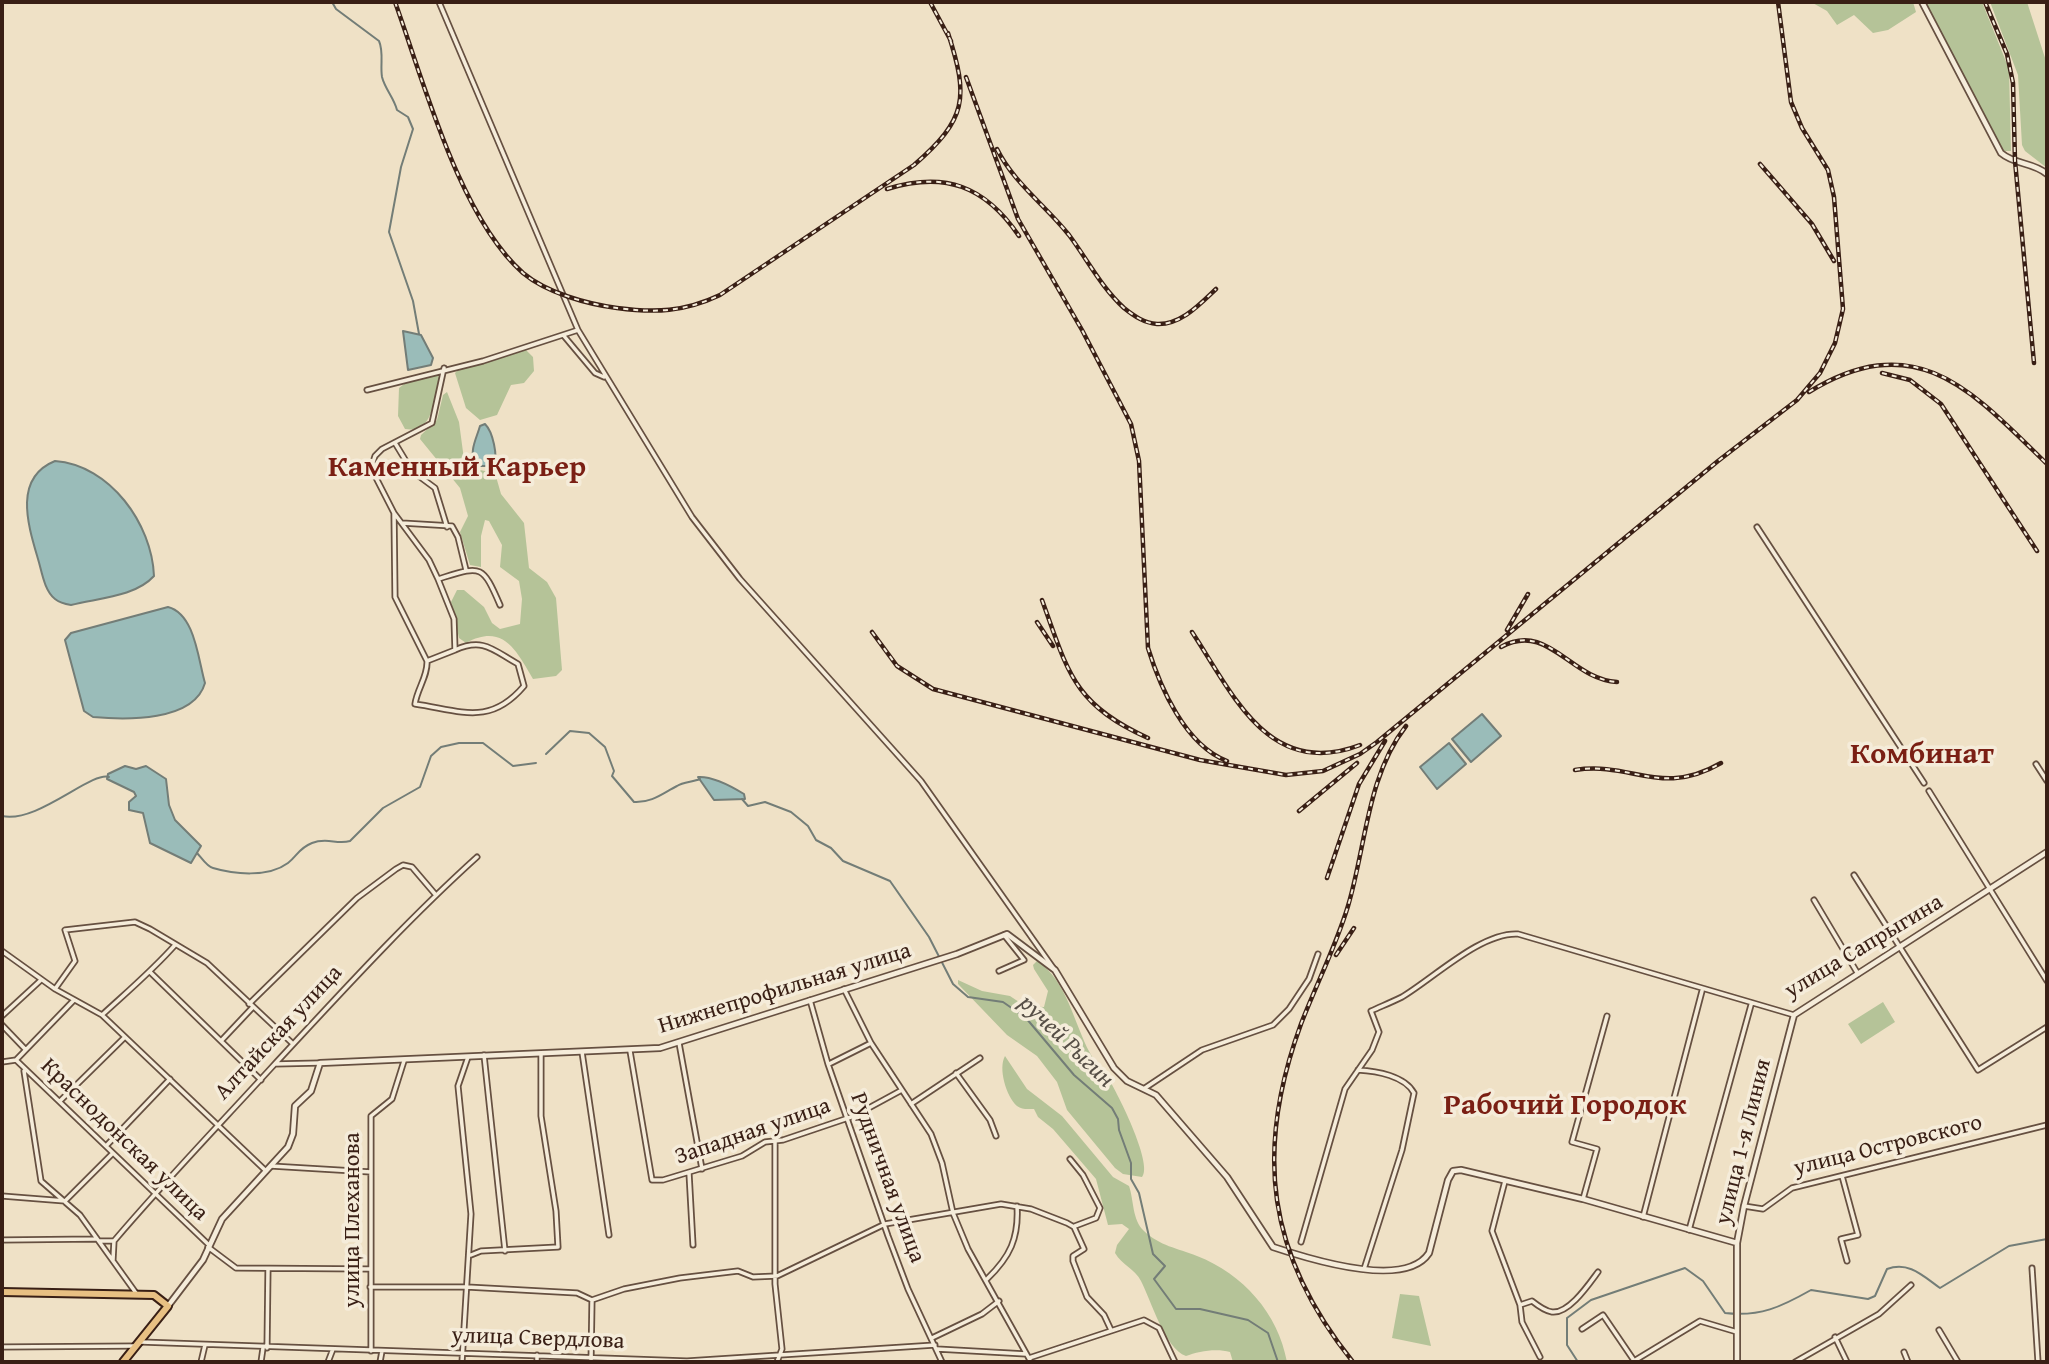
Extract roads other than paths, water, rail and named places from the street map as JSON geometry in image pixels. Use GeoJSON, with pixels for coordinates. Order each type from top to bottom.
{"type":"FeatureCollection","features":[{"type":"Feature","properties":{"kind":"highway"},"geometry":{"type":"LineString","coordinates":[[2,1292],[155,1295],[168,1306],[123,1362]]}},
{"type":"Feature","properties":{"kind":"street"},"geometry":{"type":"LineString","coordinates":[[439,2],[578,330],[710,543],[921,780],[1055,970],[1114,1068],[1127,1081],[1156,1095],[1227,1177],[1268,1244],[1364,1271],[1395,1269],[1425,1259],[1438,1224],[1447,1180],[1456,1170],[1506,1179],[1583,1199],[1737,1243]]}},
{"type":"Feature","properties":{"kind":"street"},"geometry":{"type":"LineString","coordinates":[[1922,2],[2001,153],[2012,160],[2039,167],[2047,174]]}},
{"type":"Feature","properties":{"kind":"street"},"geometry":{"type":"LineString","coordinates":[[367,390],[444,368],[483,361],[578,330]]}},
{"type":"Feature","properties":{"kind":"street"},"geometry":{"type":"LineString","coordinates":[[564,336],[595,373],[606,378]]}},
{"type":"Feature","properties":{"kind":"street"},"geometry":{"type":"LineString","coordinates":[[444,368],[432,423],[375,456],[371,468],[393,511],[429,560],[438,579],[454,619],[455,650]]}},
{"type":"Feature","properties":{"kind":"street"},"geometry":{"type":"LineString","coordinates":[[395,443],[412,471],[435,488],[447,527]]}},
{"type":"Feature","properties":{"kind":"street"},"geometry":{"type":"LineString","coordinates":[[393,511],[395,597],[427,661],[427,669],[417,691],[415,704],[486,714],[506,705],[524,686],[518,664],[477,643],[427,661]]}},
{"type":"Feature","properties":{"kind":"street"},"geometry":{"type":"LineString","coordinates":[[402,523],[456,530],[466,570]]}},
{"type":"Feature","properties":{"kind":"street"},"geometry":{"type":"LineString","coordinates":[[1757,527],[1924,783]]}},
{"type":"Feature","properties":{"kind":"street"},"geometry":{"type":"LineString","coordinates":[[438,579],[466,570],[485,573],[500,605]]}},
{"type":"Feature","properties":{"kind":"street"},"geometry":{"type":"LineString","coordinates":[[2036,764],[2047,781]]}},
{"type":"Feature","properties":{"kind":"street"},"geometry":{"type":"LineString","coordinates":[[1929,791],[2047,981]]}},
{"type":"Feature","properties":{"kind":"street","name":"улица Сапрыгина"},"geometry":{"type":"LineString","coordinates":[[1359,1070],[1372,1051],[1379,1032],[1371,1011],[1400,998],[1485,942],[1507,933],[1526,936],[1702,991],[1794,1016],[2047,852]]}},
{"type":"Feature","properties":{"kind":"street","name":"Алтайская улица"},"geometry":{"type":"LineString","coordinates":[[114,1241],[155,1192],[261,1080],[292,1043],[435,894],[477,857]]}},
{"type":"Feature","properties":{"kind":"street"},"geometry":{"type":"LineString","coordinates":[[221,1041],[251,1005],[357,898],[396,869],[407,865],[415,870],[435,894]]}},
{"type":"Feature","properties":{"kind":"street"},"geometry":{"type":"LineString","coordinates":[[1854,875],[1978,1070],[2047,1027]]}},
{"type":"Feature","properties":{"kind":"street"},"geometry":{"type":"LineString","coordinates":[[1814,900],[1858,974]]}},
{"type":"Feature","properties":{"kind":"street"},"geometry":{"type":"LineString","coordinates":[[55,989],[75,961],[65,930],[135,922],[207,963],[292,1043]]}},
{"type":"Feature","properties":{"kind":"street"},"geometry":{"type":"LineString","coordinates":[[1004,935],[1016,939],[1055,970]]}},
{"type":"Feature","properties":{"kind":"street"},"geometry":{"type":"LineString","coordinates":[[999,971],[1024,960],[1004,935]]}},
{"type":"Feature","properties":{"kind":"street","name":"Нижнепрофильная улица"},"geometry":{"type":"LineString","coordinates":[[275,1064],[404,1061],[541,1052],[630,1051],[679,1043],[944,958],[1004,935]]}},
{"type":"Feature","properties":{"kind":"street"},"geometry":{"type":"LineString","coordinates":[[102,1015],[150,972],[159,958],[175,945]]}},
{"type":"Feature","properties":{"kind":"street"},"geometry":{"type":"LineString","coordinates":[[2,951],[55,989],[102,1015],[218,1125],[269,1168],[371,1172]]}},
{"type":"Feature","properties":{"kind":"street"},"geometry":{"type":"LineString","coordinates":[[1145,1088],[1202,1050],[1273,1026],[1289,1009],[1309,979],[1318,954]]}},
{"type":"Feature","properties":{"kind":"street"},"geometry":{"type":"LineString","coordinates":[[150,972],[261,1080]]}},
{"type":"Feature","properties":{"kind":"street"},"geometry":{"type":"LineString","coordinates":[[2,1016],[41,980]]}},
{"type":"Feature","properties":{"kind":"street"},"geometry":{"type":"LineString","coordinates":[[844,989],[871,1043],[939,1150],[953,1213],[968,1249],[1029,1358]]}},
{"type":"Feature","properties":{"kind":"street"},"geometry":{"type":"LineString","coordinates":[[1643,1217],[1702,991]]}},
{"type":"Feature","properties":{"kind":"street"},"geometry":{"type":"LineString","coordinates":[[2,1062],[16,1060],[74,1000]]}},
{"type":"Feature","properties":{"kind":"street","name":"Рудничная улица"},"geometry":{"type":"LineString","coordinates":[[810,1000],[846,1119],[908,1289],[942,1362]]}},
{"type":"Feature","properties":{"kind":"street"},"geometry":{"type":"LineString","coordinates":[[1689,1230],[1751,1005]]}},
{"type":"Feature","properties":{"kind":"street"},"geometry":{"type":"LineString","coordinates":[[1583,1199],[1597,1149],[1573,1142],[1607,1016]]}},
{"type":"Feature","properties":{"kind":"street","name":"улица 1-я Линия"},"geometry":{"type":"LineString","coordinates":[[1737,1362],[1737,1243],[1744,1206],[1794,1016]]}},
{"type":"Feature","properties":{"kind":"street","name":"Краснодонская улица"},"geometry":{"type":"LineString","coordinates":[[2,1025],[25,1049]]}},
{"type":"Feature","properties":{"kind":"street"},"geometry":{"type":"LineString","coordinates":[[60,1101],[125,1037]]}},
{"type":"Feature","properties":{"kind":"street"},"geometry":{"type":"LineString","coordinates":[[679,1043],[702,1169]]}},
{"type":"Feature","properties":{"kind":"street"},"geometry":{"type":"LineString","coordinates":[[828,1064],[871,1043]]}},
{"type":"Feature","properties":{"kind":"street","name":"Западная улица"},"geometry":{"type":"LineString","coordinates":[[630,1051],[652,1180],[702,1169],[742,1156],[760,1144],[846,1119],[900,1091]]}},
{"type":"Feature","properties":{"kind":"street"},"geometry":{"type":"LineString","coordinates":[[471,1255],[481,1251],[558,1247],[541,1116],[541,1052]]}},
{"type":"Feature","properties":{"kind":"street"},"geometry":{"type":"LineString","coordinates":[[582,1052],[609,1235]]}},
{"type":"Feature","properties":{"kind":"street"},"geometry":{"type":"LineString","coordinates":[[484,1055],[505,1251]]}},
{"type":"Feature","properties":{"kind":"street"},"geometry":{"type":"LineString","coordinates":[[462,1362],[471,1255],[471,1214],[457,1086],[468,1057]]}},
{"type":"Feature","properties":{"kind":"street"},"geometry":{"type":"LineString","coordinates":[[911,1104],[980,1058]]}},
{"type":"Feature","properties":{"kind":"street","name":"Краснодонская улица"},"geometry":{"type":"LineString","coordinates":[[16,1060],[232,1267],[369,1269]]}},
{"type":"Feature","properties":{"kind":"street","name":"улица Плеханова"},"geometry":{"type":"LineString","coordinates":[[371,1351],[371,1116],[391,1098],[404,1061]]}},
{"type":"Feature","properties":{"kind":"street"},"geometry":{"type":"LineString","coordinates":[[168,1306],[197,1269],[222,1219],[292,1141],[295,1105],[311,1091],[320,1063]]}},
{"type":"Feature","properties":{"kind":"street"},"geometry":{"type":"LineString","coordinates":[[24,1069],[38,1175],[41,1181],[65,1200],[136,1293]]}},
{"type":"Feature","properties":{"kind":"street"},"geometry":{"type":"LineString","coordinates":[[1301,1241],[1345,1088],[1359,1070],[1371,1070],[1405,1082],[1415,1093],[1402,1150],[1364,1271]]}},
{"type":"Feature","properties":{"kind":"street"},"geometry":{"type":"LineString","coordinates":[[956,1073],[990,1120],[996,1136]]}},
{"type":"Feature","properties":{"kind":"street"},"geometry":{"type":"LineString","coordinates":[[107,1146],[170,1079]]}},
{"type":"Feature","properties":{"kind":"street","name":"улица Островского"},"geometry":{"type":"LineString","coordinates":[[1744,1206],[1763,1209],[1788,1189],[2047,1125]]}},
{"type":"Feature","properties":{"kind":"street"},"geometry":{"type":"LineString","coordinates":[[775,1141],[780,1355],[777,1362]]}},
{"type":"Feature","properties":{"kind":"street"},"geometry":{"type":"LineString","coordinates":[[2,1196],[65,1200],[113,1152]]}},
{"type":"Feature","properties":{"kind":"street"},"geometry":{"type":"LineString","coordinates":[[1070,1159],[1083,1175],[1100,1208],[1096,1218],[1074,1227]]}},
{"type":"Feature","properties":{"kind":"street"},"geometry":{"type":"LineString","coordinates":[[689,1173],[693,1245]]}},
{"type":"Feature","properties":{"kind":"street"},"geometry":{"type":"LineString","coordinates":[[1842,1176],[1858,1235],[1841,1239],[1847,1261]]}},
{"type":"Feature","properties":{"kind":"street"},"geometry":{"type":"LineString","coordinates":[[1506,1179],[1492,1231],[1520,1305],[1522,1322],[1540,1357]]}},
{"type":"Feature","properties":{"kind":"street"},"geometry":{"type":"LineString","coordinates":[[370,1287],[467,1287],[577,1293],[592,1300],[624,1289],[681,1278],[738,1271],[754,1276],[777,1276],[885,1224],[1001,1204],[1054,1216],[1074,1227],[1084,1251],[1073,1256],[1073,1261],[1087,1297],[1104,1315],[1111,1330]]}},
{"type":"Feature","properties":{"kind":"street"},"geometry":{"type":"LineString","coordinates":[[987,1279],[1012,1251],[1016,1235],[1017,1206]]}},
{"type":"Feature","properties":{"kind":"street"},"geometry":{"type":"LineString","coordinates":[[2,1240],[114,1241],[113,1260]]}},
{"type":"Feature","properties":{"kind":"street"},"geometry":{"type":"LineString","coordinates":[[2032,1268],[2038,1362]]}},
{"type":"Feature","properties":{"kind":"street"},"geometry":{"type":"LineString","coordinates":[[261,1362],[265,1348],[268,1269]]}},
{"type":"Feature","properties":{"kind":"street"},"geometry":{"type":"LineString","coordinates":[[1520,1305],[1532,1301],[1548,1311],[1557,1311],[1578,1296],[1598,1272]]}},
{"type":"Feature","properties":{"kind":"street"},"geometry":{"type":"LineString","coordinates":[[1796,1362],[1835,1337],[1879,1314],[1911,1285]]}},
{"type":"Feature","properties":{"kind":"street"},"geometry":{"type":"LineString","coordinates":[[591,1360],[592,1300]]}},
{"type":"Feature","properties":{"kind":"street"},"geometry":{"type":"LineString","coordinates":[[932,1338],[982,1314],[999,1301]]}},
{"type":"Feature","properties":{"kind":"street"},"geometry":{"type":"LineString","coordinates":[[1582,1329],[1603,1315],[1635,1362],[1700,1321],[1737,1332]]}},
{"type":"Feature","properties":{"kind":"street","name":"улица Свердлова"},"geometry":{"type":"LineString","coordinates":[[2,1347],[205,1345],[687,1362],[936,1347],[1029,1358],[1149,1320],[1167,1339],[1175,1362]]}},
{"type":"Feature","properties":{"kind":"street"},"geometry":{"type":"LineString","coordinates":[[1939,1330],[1958,1362]]}},
{"type":"Feature","properties":{"kind":"street"},"geometry":{"type":"LineString","coordinates":[[1835,1337],[1847,1362]]}},
{"type":"Feature","properties":{"kind":"street"},"geometry":{"type":"LineString","coordinates":[[201,1362],[205,1345]]}},
{"type":"Feature","properties":{"kind":"street"},"geometry":{"type":"LineString","coordinates":[[328,1362],[333,1349]]}},
{"type":"Feature","properties":{"kind":"street"},"geometry":{"type":"LineString","coordinates":[[380,1362],[382,1351]]}},
{"type":"Feature","properties":{"kind":"street"},"geometry":{"type":"LineString","coordinates":[[1904,1352],[1908,1362]]}},
{"type":"Feature","properties":{"kind":"street"},"geometry":{"type":"LineString","coordinates":[[423,1354],[423,1362]]}},
{"type":"Feature","properties":{"kind":"street"},"geometry":{"type":"LineString","coordinates":[[537,1355],[537,1362]]}},
{"type":"Feature","properties":{"kind":"water"},"geometry":{"type":"Polygon","coordinates":[[[403,331],[421,335],[433,358],[431,365],[408,370],[403,331]]]}},
{"type":"Feature","properties":{"kind":"water"},"geometry":{"type":"Polygon","coordinates":[[[485,424],[492,438],[495,462],[494,466],[475,466],[474,445],[480,426],[485,424]]]}},
{"type":"Feature","properties":{"kind":"water"},"geometry":{"type":"Polygon","coordinates":[[[55,461],[75,465],[93,473],[110,485],[124,500],[136,518],[151,556],[154,576],[146,583],[127,593],[71,605],[59,601],[48,591],[34,546],[27,504],[33,479],[55,461]]]}},
{"type":"Feature","properties":{"kind":"water"},"geometry":{"type":"Polygon","coordinates":[[[168,607],[184,618],[194,639],[205,683],[198,696],[173,712],[157,716],[107,718],[93,717],[84,711],[65,640],[71,633],[168,607]]]}},
{"type":"Feature","properties":{"kind":"water"},"geometry":{"type":"Polygon","coordinates":[[[1482,714],[1501,736],[1471,762],[1452,739],[1482,714]]]}},
{"type":"Feature","properties":{"kind":"water"},"geometry":{"type":"Polygon","coordinates":[[[1449,743],[1466,764],[1437,789],[1420,767],[1449,743]]]}},
{"type":"Feature","properties":{"kind":"water"},"geometry":{"type":"Polygon","coordinates":[[[125,766],[136,769],[146,766],[166,779],[169,805],[175,820],[201,846],[191,863],[150,843],[143,813],[129,810],[129,802],[136,796],[134,792],[107,779],[108,774],[125,766]]]}},
{"type":"Feature","properties":{"kind":"water"},"geometry":{"type":"Polygon","coordinates":[[[698,777],[710,778],[728,785],[744,794],[745,799],[714,800],[698,777]]]}},
{"type":"Feature","properties":{"kind":"waterway"},"geometry":{"type":"LineString","coordinates":[[332,2],[336,9],[379,41],[383,81],[397,110],[408,117],[413,129],[401,167],[389,232],[413,301],[419,334]]}},
{"type":"Feature","properties":{"kind":"waterway","name":"ручей Рыгин"},"geometry":{"type":"LineString","coordinates":[[546,754],[570,731],[589,733],[605,747],[614,771],[612,776],[634,802],[652,799],[679,785],[700,779]]}},
{"type":"Feature","properties":{"kind":"waterway","name":"ручей Рыгин"},"geometry":{"type":"LineString","coordinates":[[197,853],[213,868],[230,872],[261,873],[280,868],[312,843],[350,841],[383,808],[420,787],[431,756],[441,747],[459,743],[483,743],[513,766],[536,763]]}},
{"type":"Feature","properties":{"kind":"waterway","name":"ручей Рыгин"},"geometry":{"type":"LineString","coordinates":[[2,816],[31,812],[101,777],[109,777]]}},
{"type":"Feature","properties":{"kind":"waterway","name":"ручей Рыгин"},"geometry":{"type":"LineString","coordinates":[[742,799],[748,806],[765,802],[791,812],[808,826],[816,840],[831,848],[843,861],[890,881],[929,937],[953,984],[968,997],[1003,1002],[1026,1018],[1074,1075],[1112,1108],[1131,1163],[1131,1179],[1139,1193],[1153,1254],[1165,1266],[1154,1279],[1176,1309],[1200,1309],[1248,1320],[1268,1333],[1278,1362]]}},
{"type":"Feature","properties":{"kind":"waterway","name":"ручей Рыгин"},"geometry":{"type":"LineString","coordinates":[[1578,1362],[1567,1345],[1567,1318],[1591,1300],[1685,1268],[1703,1281],[1725,1313],[1738,1314],[1760,1312],[1780,1306],[1811,1290],[1868,1299],[1875,1296],[1887,1269],[1895,1267],[1909,1268],[1940,1288],[2009,1246],[2047,1239]]}},
{"type":"Feature","properties":{"kind":"railway"},"geometry":{"type":"LineString","coordinates":[[395,2],[446,146],[480,218],[500,248],[523,273],[555,292],[593,304],[644,310],[682,308],[720,295],[914,165],[932,149],[954,120],[959,106],[959,75],[948,33]]}},
{"type":"Feature","properties":{"kind":"railway"},"geometry":{"type":"LineString","coordinates":[[930,2],[951,41]]}},
{"type":"Feature","properties":{"kind":"railway"},"geometry":{"type":"LineString","coordinates":[[872,632],[897,666],[933,689],[1200,760],[1286,775],[1323,771],[1360,754],[1718,461],[1797,400],[1820,373],[1835,343],[1843,309],[1834,197],[1828,170],[1802,128],[1791,102],[1778,2]]}},
{"type":"Feature","properties":{"kind":"railway"},"geometry":{"type":"LineString","coordinates":[[1985,2],[2007,54],[2013,83],[2015,161],[2034,363]]}},
{"type":"Feature","properties":{"kind":"railway"},"geometry":{"type":"LineString","coordinates":[[966,77],[1018,219],[1082,330],[1131,424],[1139,461],[1148,648],[1159,680],[1187,728],[1212,753],[1227,761]]}},
{"type":"Feature","properties":{"kind":"railway"},"geometry":{"type":"LineString","coordinates":[[997,149],[1021,183],[1069,235],[1108,291],[1135,316],[1157,324],[1174,321],[1190,312],[1216,289]]}},
{"type":"Feature","properties":{"kind":"railway"},"geometry":{"type":"LineString","coordinates":[[1760,164],[1812,224],[1834,261]]}},
{"type":"Feature","properties":{"kind":"railway"},"geometry":{"type":"LineString","coordinates":[[887,189],[927,182],[962,187],[978,194],[992,205],[1019,236]]}},
{"type":"Feature","properties":{"kind":"railway"},"geometry":{"type":"LineString","coordinates":[[1809,392],[1847,373],[1881,365],[1912,367],[1940,376],[1967,392],[2047,464]]}},
{"type":"Feature","properties":{"kind":"railway"},"geometry":{"type":"LineString","coordinates":[[1882,373],[1910,380],[1941,404],[2037,551]]}},
{"type":"Feature","properties":{"kind":"railway"},"geometry":{"type":"LineString","coordinates":[[1507,630],[1528,594]]}},
{"type":"Feature","properties":{"kind":"railway"},"geometry":{"type":"LineString","coordinates":[[1042,600],[1067,666],[1088,698],[1103,712],[1148,738]]}},
{"type":"Feature","properties":{"kind":"railway"},"geometry":{"type":"LineString","coordinates":[[1037,622],[1053,646]]}},
{"type":"Feature","properties":{"kind":"railway"},"geometry":{"type":"LineString","coordinates":[[1192,632],[1239,704],[1257,725],[1278,741],[1301,751],[1328,753],[1360,745]]}},
{"type":"Feature","properties":{"kind":"railway"},"geometry":{"type":"LineString","coordinates":[[1501,647],[1518,641],[1532,641],[1546,646],[1600,679],[1617,682]]}},
{"type":"Feature","properties":{"kind":"railway"},"geometry":{"type":"LineString","coordinates":[[1353,1362],[1324,1322],[1302,1282],[1286,1242],[1277,1201],[1274,1159],[1277,1116],[1286,1071],[1301,1024],[1348,906],[1375,789],[1393,746],[1406,726]]}},
{"type":"Feature","properties":{"kind":"railway"},"geometry":{"type":"LineString","coordinates":[[1327,878],[1359,784],[1385,741]]}},
{"type":"Feature","properties":{"kind":"railway"},"geometry":{"type":"LineString","coordinates":[[1299,811],[1357,763]]}},
{"type":"Feature","properties":{"kind":"railway"},"geometry":{"type":"LineString","coordinates":[[1575,770],[1614,770],[1663,778],[1681,778],[1721,763]]}},
{"type":"Feature","properties":{"kind":"railway"},"geometry":{"type":"LineString","coordinates":[[1336,955],[1354,928]]}},
{"type":"Feature","properties":{"kind":"district","name":"Каменный Карьер"},"geometry":{"type":"Point","coordinates":[457,468]}},
{"type":"Feature","properties":{"kind":"district","name":"Комбинат"},"geometry":{"type":"Point","coordinates":[1922,755]}},
{"type":"Feature","properties":{"kind":"district","name":"Рабочий Городок"},"geometry":{"type":"Point","coordinates":[1565,1106]}}]}
